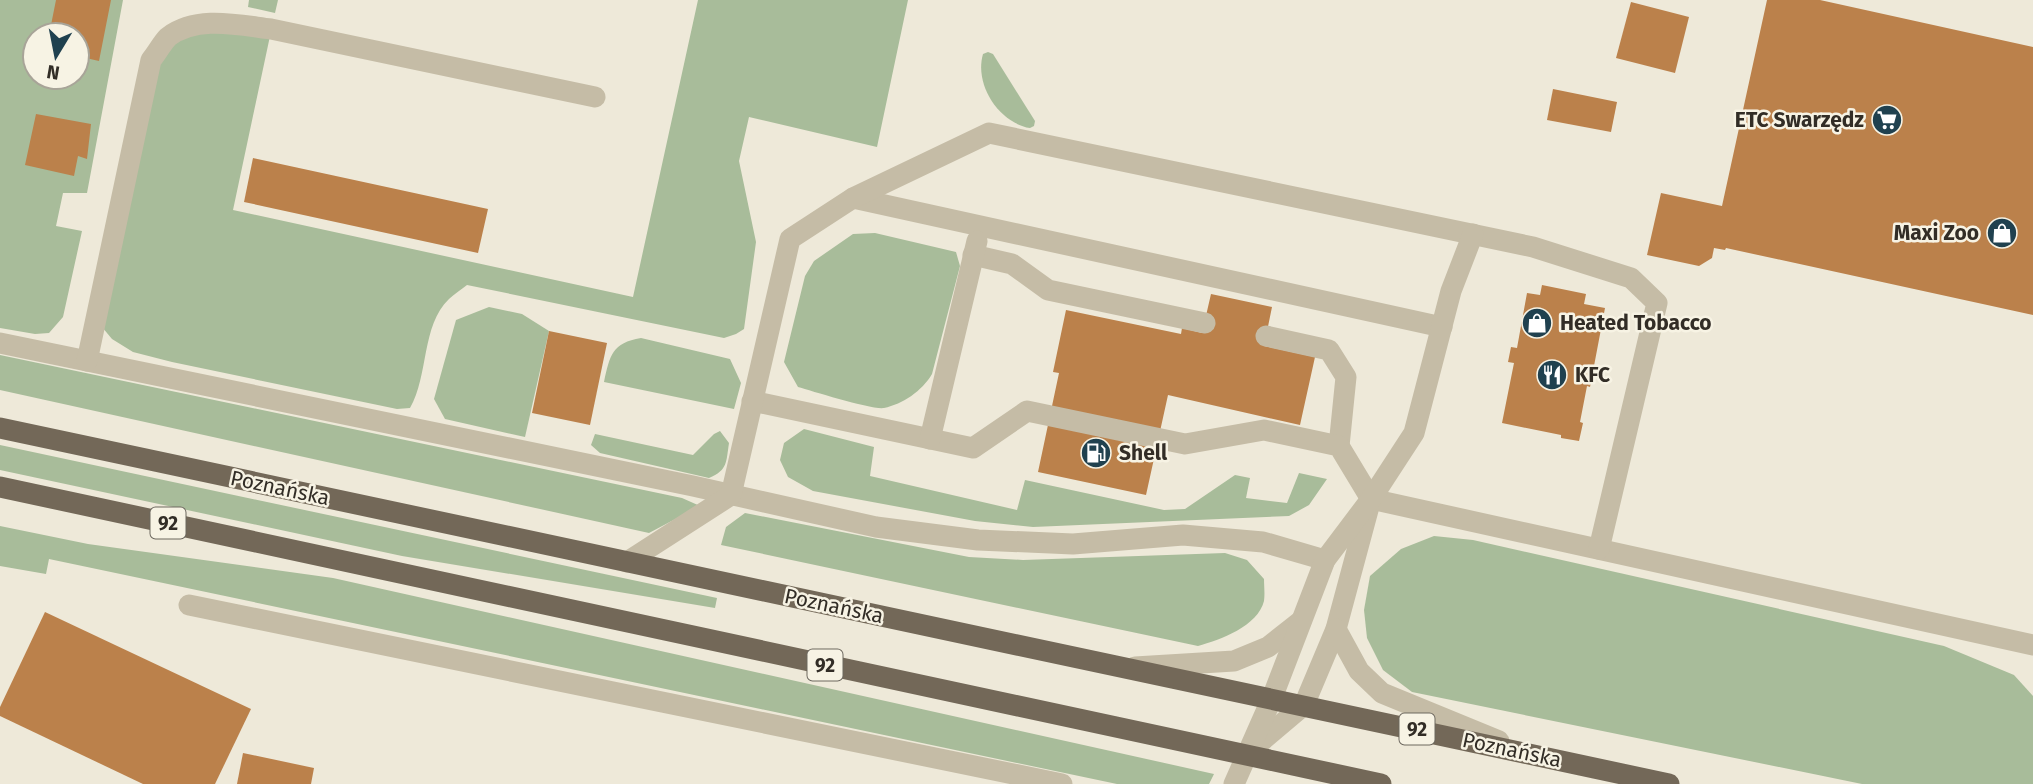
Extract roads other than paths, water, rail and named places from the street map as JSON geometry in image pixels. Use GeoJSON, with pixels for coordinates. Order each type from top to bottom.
{"type":"FeatureCollection","features":[{"type":"Feature","properties":{"kind":"main road","name":"Poznańska"},"geometry":{"type":"LineString","coordinates":[[0,428],[1669,784]]}},
{"type":"Feature","properties":{"kind":"main road","name":"92"},"geometry":{"type":"LineString","coordinates":[[0,487],[1381,784]]}},
{"type":"Feature","properties":{"kind":"street"},"geometry":{"type":"LineString","coordinates":[[88,361],[151,60],[168,38],[191,25],[226,23],[271,29],[595,97]]}},
{"type":"Feature","properties":{"kind":"street"},"geometry":{"type":"LineString","coordinates":[[627,562],[731,495],[790,239],[853,198],[989,133],[1533,247],[1631,278],[1657,303],[1600,549]]}},
{"type":"Feature","properties":{"kind":"street"},"geometry":{"type":"LineString","coordinates":[[853,198],[1442,327]]}},
{"type":"Feature","properties":{"kind":"street"},"geometry":{"type":"LineString","coordinates":[[930,439],[980,225]]}},
{"type":"Feature","properties":{"kind":"street"},"geometry":{"type":"LineString","coordinates":[[1234,784],[1272,698],[1325,560],[1371,499],[1414,433],[1451,291],[1473,234]]}},
{"type":"Feature","properties":{"kind":"street"},"geometry":{"type":"LineString","coordinates":[[973,255],[1012,264],[1048,290],[1205,323]]}},
{"type":"Feature","properties":{"kind":"street"},"geometry":{"type":"LineString","coordinates":[[1245,755],[1304,705],[1336,629],[1371,499],[1339,446],[1346,377],[1329,350],[1266,336]]}},
{"type":"Feature","properties":{"kind":"street"},"geometry":{"type":"LineString","coordinates":[[0,343],[876,527],[978,540],[1073,544],[1183,536],[1263,542],[1325,560]]}},
{"type":"Feature","properties":{"kind":"street"},"geometry":{"type":"LineString","coordinates":[[752,401],[973,448],[1027,411],[1185,444],[1264,430],[1339,446]]}},
{"type":"Feature","properties":{"kind":"street"},"geometry":{"type":"LineString","coordinates":[[1371,499],[2033,645]]}},
{"type":"Feature","properties":{"kind":"street"},"geometry":{"type":"LineString","coordinates":[[189,605],[1062,784]]}},
{"type":"Feature","properties":{"kind":"street"},"geometry":{"type":"LineString","coordinates":[[1123,667],[1234,661],[1268,647],[1302,619]]}},
{"type":"Feature","properties":{"kind":"street"},"geometry":{"type":"LineString","coordinates":[[1336,629],[1359,671],[1382,693],[1530,754]]}},
{"type":"Feature","properties":{"kind":"place","name":"ETC Swarzędz"},"geometry":{"type":"Point","coordinates":[1887,120]}},
{"type":"Feature","properties":{"kind":"place","name":"Maxi Zoo"},"geometry":{"type":"Point","coordinates":[2002,233]}},
{"type":"Feature","properties":{"kind":"place","name":"Heated Tobacco"},"geometry":{"type":"Point","coordinates":[1537,323]}},
{"type":"Feature","properties":{"kind":"place","name":"KFC"},"geometry":{"type":"Point","coordinates":[1552,375]}},
{"type":"Feature","properties":{"kind":"place","name":"Shell"},"geometry":{"type":"Point","coordinates":[1096,453]}}]}
